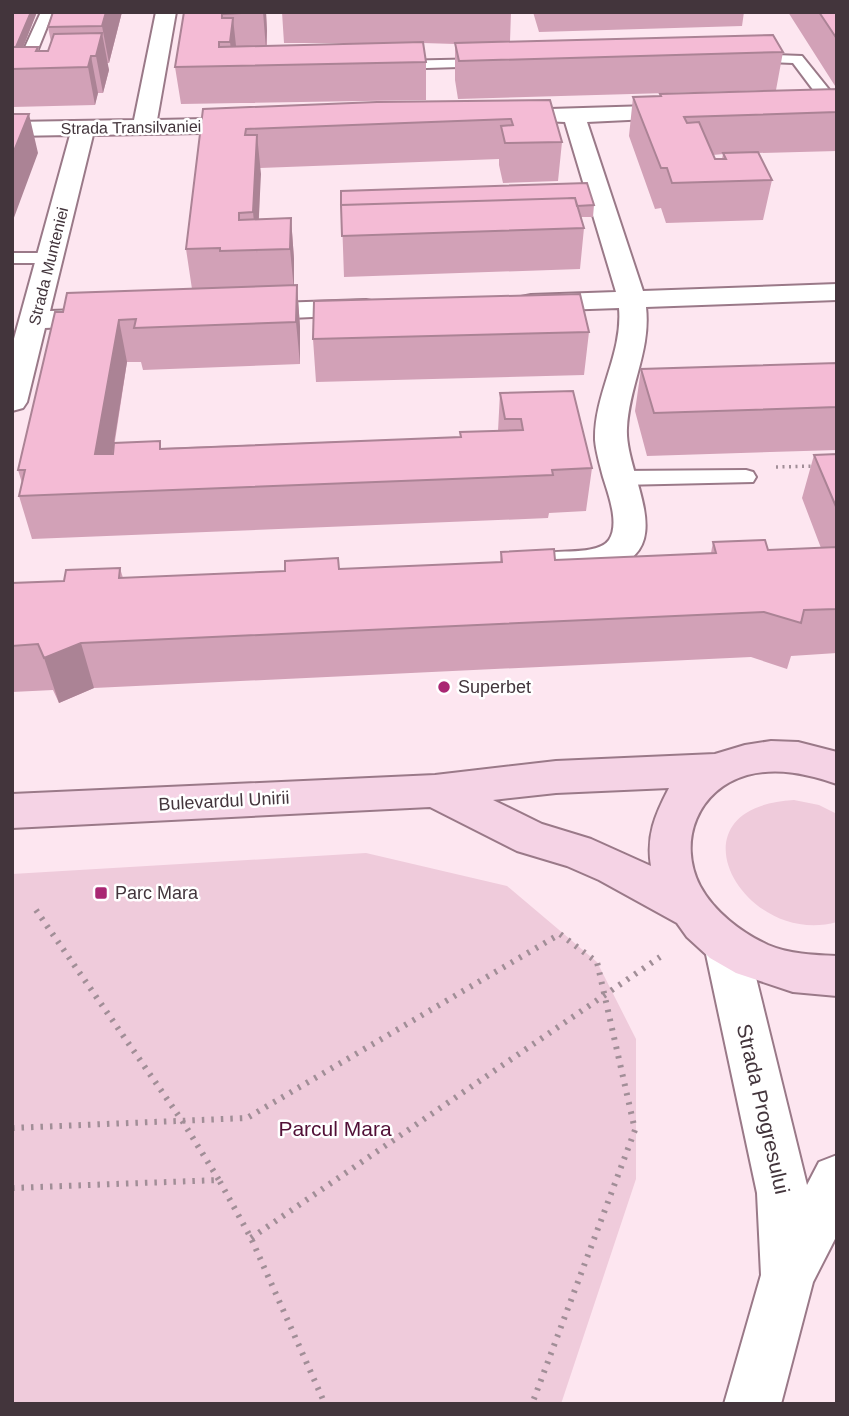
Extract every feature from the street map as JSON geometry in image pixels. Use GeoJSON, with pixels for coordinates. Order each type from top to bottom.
{"type":"FeatureCollection","features":[{"type":"Feature","properties":{"kind":"main road","name":"Bulevardul Unirii"},"geometry":{"type":"LineString","coordinates":[[832,765],[785,756],[748,758],[716,770],[690,789],[673,814],[667,844],[673,877],[690,909],[706,928],[726,945],[763,965],[804,976],[837,976]]}},
{"type":"Feature","properties":{"kind":"main road","name":"Bulevardul Unirii"},"geometry":{"type":"LineString","coordinates":[[12,811],[435,790],[556,777],[716,770]]}},
{"type":"Feature","properties":{"kind":"main road","name":"Bulevardul Unirii"},"geometry":{"type":"LineString","coordinates":[[435,790],[532,839],[576,851],[614,867],[690,909]]}},
{"type":"Feature","properties":{"kind":"street"},"geometry":{"type":"LineString","coordinates":[[144,128],[166,12]]}},
{"type":"Feature","properties":{"kind":"street"},"geometry":{"type":"LineString","coordinates":[[806,109],[835,108]]}},
{"type":"Feature","properties":{"kind":"street"},"geometry":{"type":"LineString","coordinates":[[533,117],[711,112]]}},
{"type":"Feature","properties":{"kind":"street"},"geometry":{"type":"LineString","coordinates":[[522,563],[591,560],[613,555],[626,542],[628,525],[628,510],[611,445],[612,410],[634,326],[632,299],[574,116]]}},
{"type":"Feature","properties":{"kind":"street","name":"Strada Transilvaniei"},"geometry":{"type":"LineString","coordinates":[[12,128],[283,124]]}},
{"type":"Feature","properties":{"kind":"street","name":"Strada Munteniei"},"geometry":{"type":"LineString","coordinates":[[12,402],[83,129]]}},
{"type":"Feature","properties":{"kind":"street"},"geometry":{"type":"LineString","coordinates":[[507,303],[837,292]]}},
{"type":"Feature","properties":{"kind":"street"},"geometry":{"type":"LineString","coordinates":[[217,313],[397,307]]}},
{"type":"Feature","properties":{"kind":"street"},"geometry":{"type":"LineString","coordinates":[[34,320],[134,316]]}},
{"type":"Feature","properties":{"kind":"street","name":"Strada Progresului"},"geometry":{"type":"LineString","coordinates":[[726,945],[783,1193],[788,1275]]}},
{"type":"Feature","properties":{"kind":"street","name":"Strada Progresului"},"geometry":{"type":"LineString","coordinates":[[752,1404],[788,1275],[837,1180]]}},
{"type":"Feature","properties":{"kind":"lane"},"geometry":{"type":"LineString","coordinates":[[12,63],[27,59],[47,12]]}},
{"type":"Feature","properties":{"kind":"lane"},"geometry":{"type":"LineString","coordinates":[[733,58],[797,59],[835,108]]}},
{"type":"Feature","properties":{"kind":"lane"},"geometry":{"type":"LineString","coordinates":[[385,66],[496,63]]}},
{"type":"Feature","properties":{"kind":"lane"},"geometry":{"type":"LineString","coordinates":[[12,258],[50,258]]}},
{"type":"Feature","properties":{"kind":"lane"},"geometry":{"type":"LineString","coordinates":[[620,478],[746,477]]}},
{"type":"Feature","properties":{"kind":"path"},"geometry":{"type":"LineString","coordinates":[[746,477],[769,467],[823,466]]}},
{"type":"Feature","properties":{"kind":"path"},"geometry":{"type":"LineString","coordinates":[[36,910],[183,1122],[219,1180],[251,1238],[325,1404]]}},
{"type":"Feature","properties":{"kind":"path"},"geometry":{"type":"LineString","coordinates":[[12,1128],[247,1118],[560,934],[597,962],[635,1130],[532,1404]]}},
{"type":"Feature","properties":{"kind":"path"},"geometry":{"type":"LineString","coordinates":[[251,1238],[660,957]]}},
{"type":"Feature","properties":{"kind":"path"},"geometry":{"type":"LineString","coordinates":[[12,1188],[219,1180]]}},
{"type":"Feature","properties":{"kind":"green space"},"geometry":{"type":"Polygon","coordinates":[[[794,800],[819,805],[837,814],[837,922],[803,925],[772,915],[748,897],[732,873],[726,849],[733,826],[755,808],[794,800]]]}},
{"type":"Feature","properties":{"kind":"green space","name":"Parcul Mara"},"geometry":{"type":"Polygon","coordinates":[[[366,853],[507,886],[597,962],[636,1039],[636,1179],[561,1404],[12,1404],[12,874],[366,853]]]}},
{"type":"Feature","properties":{"kind":"building"},"geometry":{"type":"Polygon","coordinates":[[[12,12],[31,12],[16,47],[12,47],[12,12]]]}},
{"type":"Feature","properties":{"kind":"building"},"geometry":{"type":"Polygon","coordinates":[[[53,12],[106,12],[102,26],[48,27],[53,12]]]}},
{"type":"Feature","properties":{"kind":"building"},"geometry":{"type":"Polygon","coordinates":[[[184,12],[263,12],[222,14],[222,18],[233,18],[230,42],[219,42],[219,47],[423,42],[426,62],[175,67],[184,12]]]}},
{"type":"Feature","properties":{"kind":"building"},"geometry":{"type":"Polygon","coordinates":[[[819,12],[837,12],[837,39],[819,12]]]}},
{"type":"Feature","properties":{"kind":"building"},"geometry":{"type":"Polygon","coordinates":[[[102,33],[96,56],[91,56],[88,67],[12,69],[12,47],[38,47],[36,51],[48,51],[54,34],[102,33]]]}},
{"type":"Feature","properties":{"kind":"building"},"geometry":{"type":"Polygon","coordinates":[[[773,35],[783,52],[459,61],[455,43],[773,35]]]}},
{"type":"Feature","properties":{"kind":"building"},"geometry":{"type":"Polygon","coordinates":[[[837,89],[837,112],[684,117],[687,123],[699,122],[715,159],[726,159],[723,153],[758,152],[772,180],[672,183],[667,168],[661,168],[633,97],[661,96],[660,94],[837,89]]]}},
{"type":"Feature","properties":{"kind":"building"},"geometry":{"type":"Polygon","coordinates":[[[550,100],[562,142],[505,143],[501,126],[513,125],[511,119],[246,129],[245,135],[257,135],[253,212],[239,213],[239,220],[291,218],[290,249],[186,249],[203,109],[377,102],[550,100]]]}},
{"type":"Feature","properties":{"kind":"building"},"geometry":{"type":"Polygon","coordinates":[[[12,114],[29,114],[12,156],[12,114]]]}},
{"type":"Feature","properties":{"kind":"building"},"geometry":{"type":"Polygon","coordinates":[[[587,183],[594,205],[577,206],[575,198],[341,205],[341,191],[587,183]]]}},
{"type":"Feature","properties":{"kind":"building"},"geometry":{"type":"Polygon","coordinates":[[[575,198],[584,228],[342,236],[341,205],[575,198]]]}},
{"type":"Feature","properties":{"kind":"building"},"geometry":{"type":"Polygon","coordinates":[[[297,285],[296,322],[134,328],[136,319],[119,320],[95,454],[113,454],[114,443],[160,441],[160,449],[461,437],[460,432],[523,430],[521,419],[505,419],[500,393],[573,391],[592,468],[552,470],[553,475],[19,496],[25,470],[18,470],[55,312],[63,312],[67,293],[297,285]]]}},
{"type":"Feature","properties":{"kind":"building"},"geometry":{"type":"Polygon","coordinates":[[[580,294],[589,332],[313,339],[314,301],[580,294]]]}},
{"type":"Feature","properties":{"kind":"building"},"geometry":{"type":"Polygon","coordinates":[[[837,363],[837,407],[654,413],[641,369],[837,363]]]}},
{"type":"Feature","properties":{"kind":"building"},"geometry":{"type":"Polygon","coordinates":[[[837,454],[837,509],[814,455],[837,454]]]}},
{"type":"Feature","properties":{"kind":"building"},"geometry":{"type":"Polygon","coordinates":[[[765,540],[768,550],[837,547],[837,609],[804,610],[801,623],[764,612],[81,643],[44,658],[38,644],[12,646],[12,583],[64,581],[66,570],[120,568],[119,578],[285,571],[285,561],[338,558],[339,569],[502,562],[501,552],[554,549],[555,560],[716,553],[713,542],[765,540]]]}},
{"type":"Feature","properties":{"kind":"place","name":"Superbet"},"geometry":{"type":"Point","coordinates":[444,687]}},
{"type":"Feature","properties":{"kind":"place","name":"Parc Mara"},"geometry":{"type":"Point","coordinates":[101,893]}}]}
